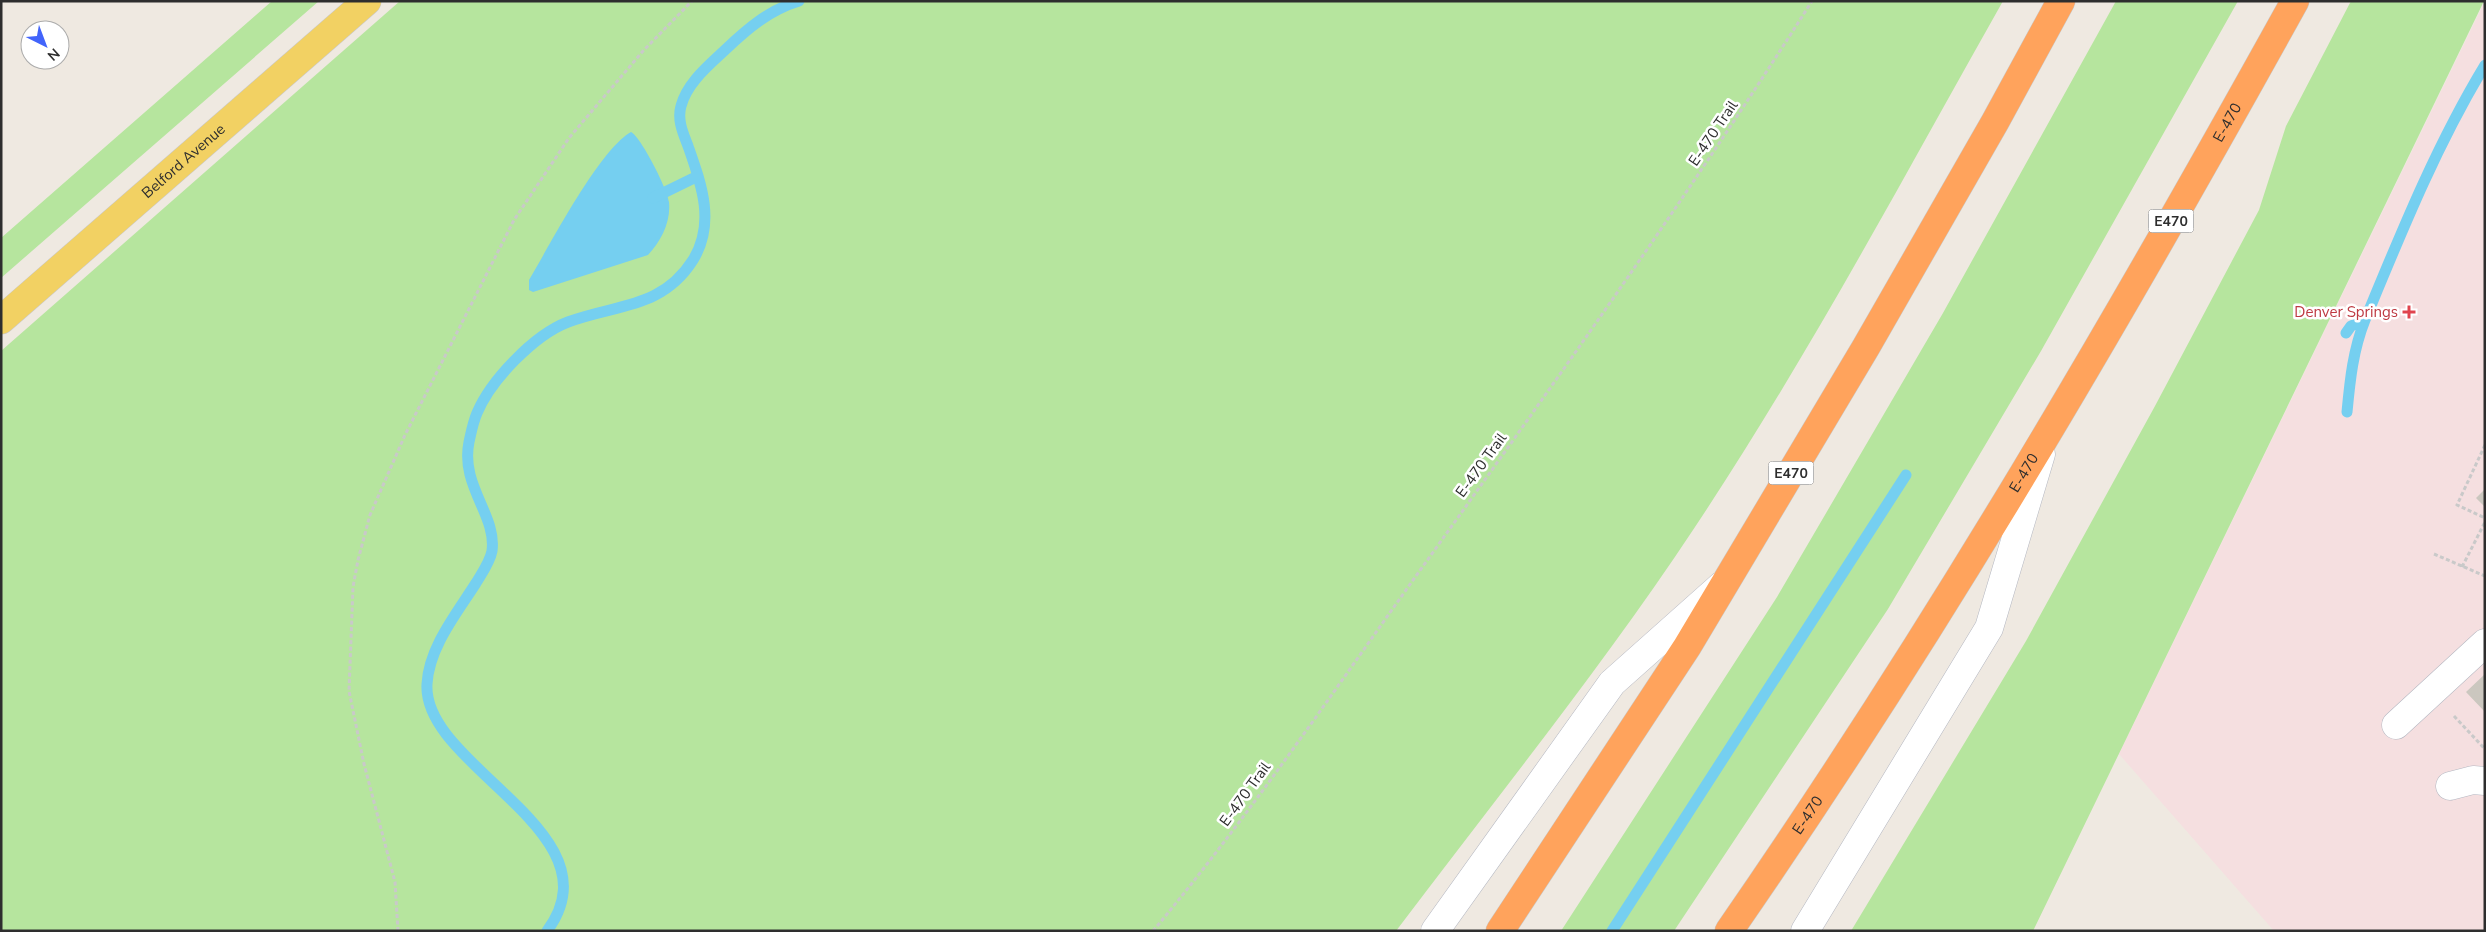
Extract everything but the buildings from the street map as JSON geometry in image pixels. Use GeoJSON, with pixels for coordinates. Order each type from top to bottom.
{"type":"FeatureCollection","features":[{"type":"Feature","properties":{"kind":"highway","name":"E470"},"geometry":{"type":"LineString","coordinates":[[1500,931],[1687,647],[1876,330],[1995,122],[2061,1]]}},
{"type":"Feature","properties":{"kind":"highway","name":"E-470"},"geometry":{"type":"LineString","coordinates":[[1729,931],[1867,725],[2045,440],[2143,272],[2295,1]]}},
{"type":"Feature","properties":{"kind":"main road","name":"Belford Avenue"},"geometry":{"type":"LineString","coordinates":[[1,320],[367,1]]}},
{"type":"Feature","properties":{"kind":"lane"},"geometry":{"type":"LineString","coordinates":[[1805,931],[1989,628],[2045,440]]}},
{"type":"Feature","properties":{"kind":"lane"},"geometry":{"type":"LineString","coordinates":[[1435,931],[1612,683],[1727,580]]}},
{"type":"Feature","properties":{"kind":"lane"},"geometry":{"type":"LineString","coordinates":[[2396,725],[2485,644]]}},
{"type":"Feature","properties":{"kind":"lane"},"geometry":{"type":"LineString","coordinates":[[2450,786],[2473,780],[2485,781]]}},
{"type":"Feature","properties":{"kind":"path"},"geometry":{"type":"LineString","coordinates":[[398,931],[395,882],[364,764],[349,691],[353,586],[370,515],[410,426],[494,257],[519,212],[569,138],[591,110],[643,51],[692,1]]}},
{"type":"Feature","properties":{"kind":"path","name":"E-470 Trail"},"geometry":{"type":"LineString","coordinates":[[1153,931],[1238,822],[1524,425],[1697,177],[1812,1]]}},
{"type":"Feature","properties":{"kind":"path"},"geometry":{"type":"LineString","coordinates":[[2462,567],[2485,520],[2458,505],[2485,445]]}},
{"type":"Feature","properties":{"kind":"path"},"geometry":{"type":"LineString","coordinates":[[2434,554],[2484,575]]}},
{"type":"Feature","properties":{"kind":"shaded area","name":"Denver Springs"},"geometry":{"type":"Polygon","coordinates":[[[2485,1],[2485,931],[2274,931],[2119,754],[2485,1]]]}},
{"type":"Feature","properties":{"kind":"green space"},"geometry":{"type":"Polygon","coordinates":[[[272,1],[319,1],[1,278],[1,238],[272,1]]]}},
{"type":"Feature","properties":{"kind":"green space"},"geometry":{"type":"Polygon","coordinates":[[[400,1],[2003,1],[1816,333],[1737,463],[1660,579],[1587,681],[1396,931],[1,931],[1,351],[400,1]]]}},
{"type":"Feature","properties":{"kind":"green space"},"geometry":{"type":"Polygon","coordinates":[[[2116,1],[2238,1],[2041,351],[1888,609],[1674,931],[1561,931],[1777,597],[1943,313],[2116,1]]]}},
{"type":"Feature","properties":{"kind":"green space"},"geometry":{"type":"Polygon","coordinates":[[[2351,1],[2484,1],[2033,931],[1851,931],[2026,641],[2155,406],[2259,210],[2286,126],[2351,1]]]}},
{"type":"Feature","properties":{"kind":"water"},"geometry":{"type":"Polygon","coordinates":[[[631,132],[641,143],[653,164],[669,202],[667,224],[657,244],[648,255],[533,292],[529,290],[529,280],[590,178],[618,142],[631,132]]]}},
{"type":"Feature","properties":{"kind":"waterway"},"geometry":{"type":"LineString","coordinates":[[547,931],[563,895],[559,862],[540,831],[454,744],[434,714],[427,684],[429,670],[438,644],[486,567],[492,551],[489,525],[470,473],[468,458],[473,424],[492,387],[515,360],[541,337],[568,322],[637,303],[667,288],[681,276],[693,260],[700,246],[704,232],[705,217],[698,174],[680,121],[680,111],[684,98],[699,75],[742,35],[768,15],[799,1]]}},
{"type":"Feature","properties":{"kind":"waterway"},"geometry":{"type":"LineString","coordinates":[[2347,412],[2355,354],[2365,320],[2435,158],[2485,65]]}},
{"type":"Feature","properties":{"kind":"waterway"},"geometry":{"type":"LineString","coordinates":[[653,198],[698,176]]}},
{"type":"Feature","properties":{"kind":"waterway"},"geometry":{"type":"LineString","coordinates":[[2346,333],[2351,326],[2365,320]]}},
{"type":"Feature","properties":{"kind":"waterway"},"geometry":{"type":"LineString","coordinates":[[1612,931],[1906,475]]}},
{"type":"Feature","properties":{"kind":"place","name":"Denver Springs"},"geometry":{"type":"Point","coordinates":[2409,312]}}]}
